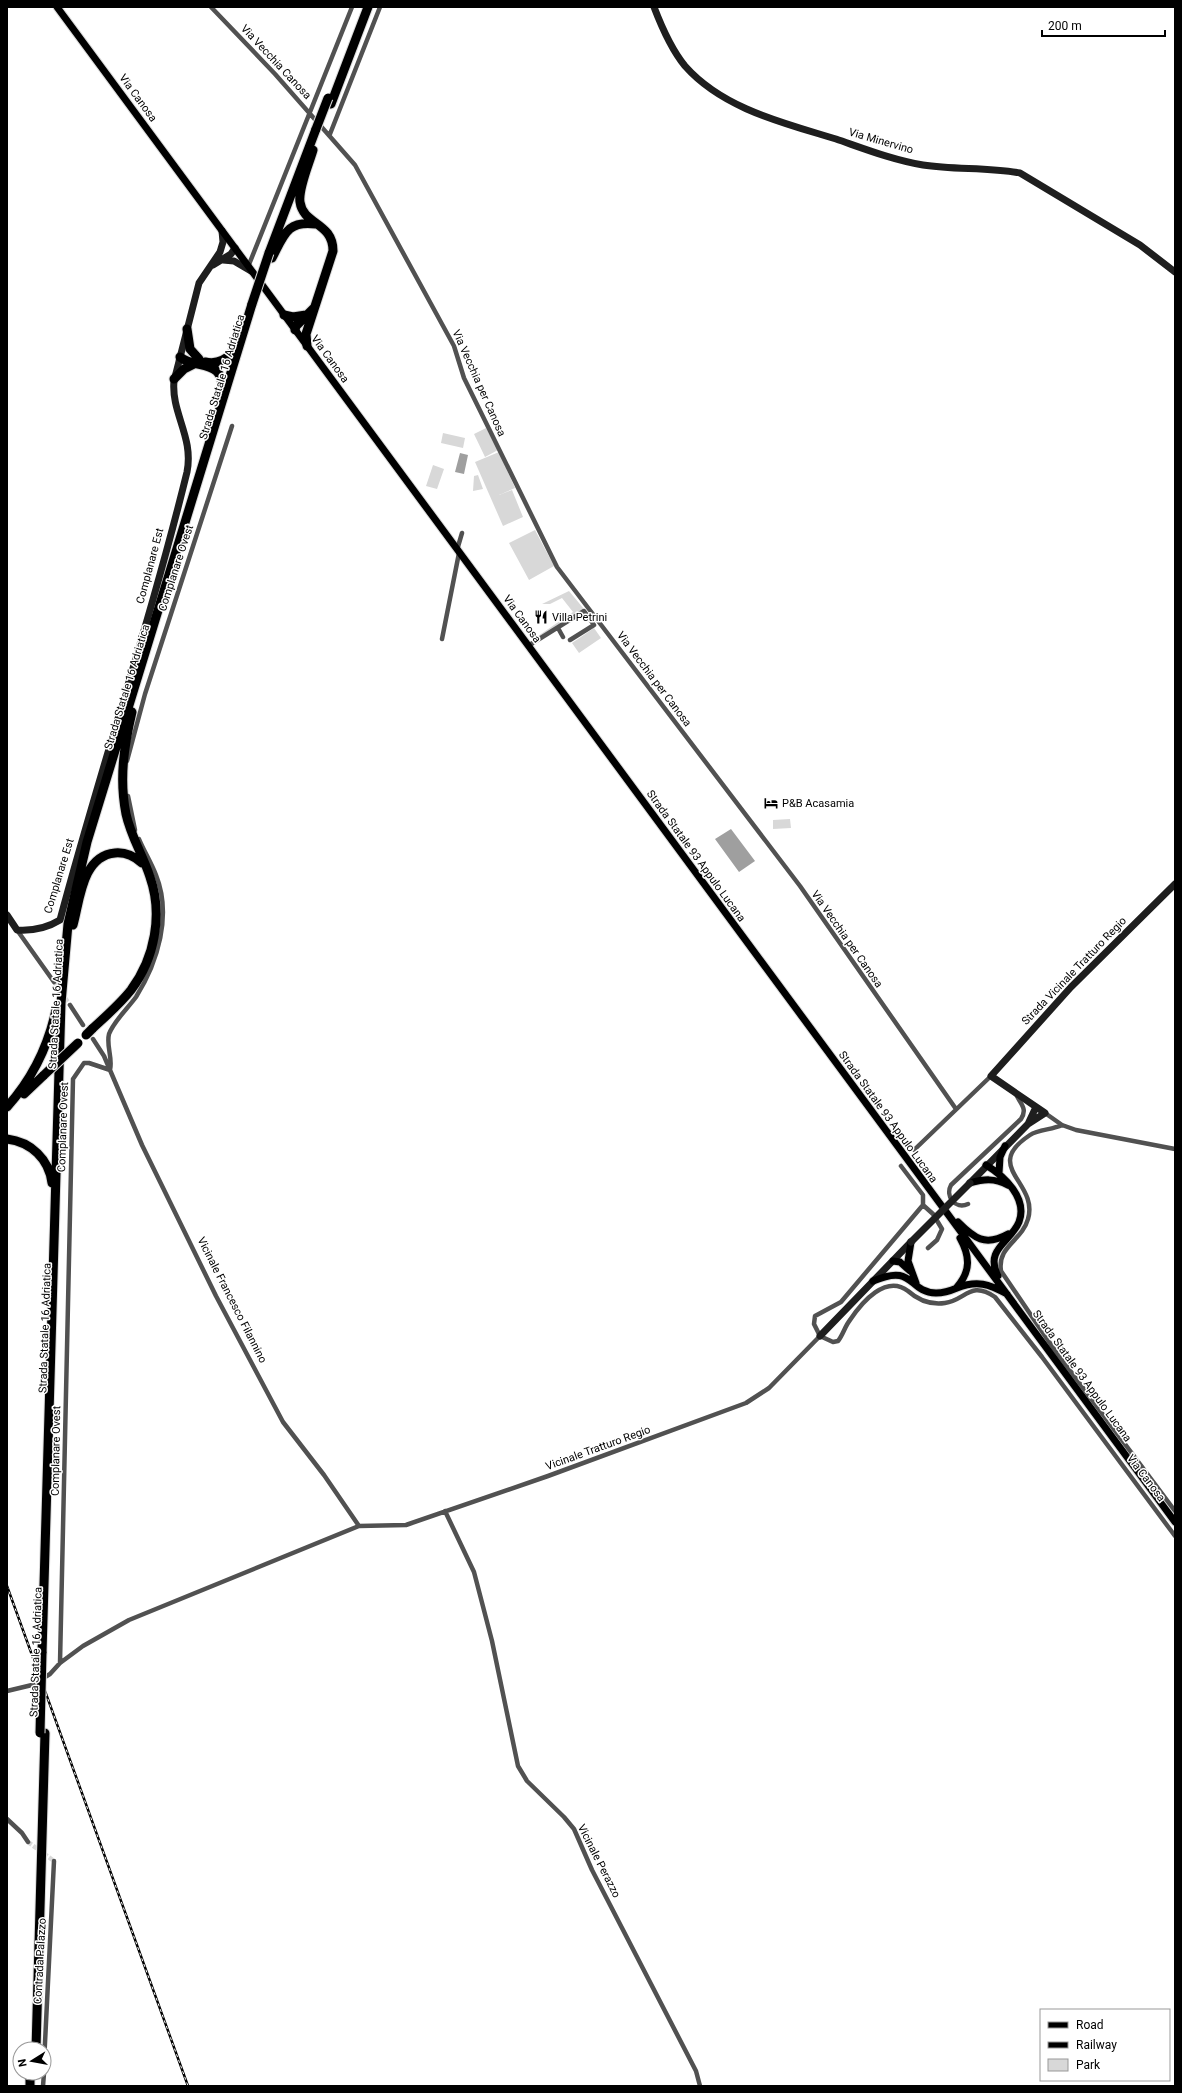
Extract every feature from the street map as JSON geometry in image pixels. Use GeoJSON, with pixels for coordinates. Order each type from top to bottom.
{"type":"FeatureCollection","features":[{"type":"Feature","properties":{"kind":"highway","name":"Strada Statale 16 Adriatica"},"geometry":{"type":"LineString","coordinates":[[271,255],[320,131],[362,7]]}},
{"type":"Feature","properties":{"kind":"highway","name":"Strada Statale 16 Adriatica"},"geometry":{"type":"LineString","coordinates":[[330,101],[368,7]]}},
{"type":"Feature","properties":{"kind":"highway","name":"Strada Statale 16 Adriatica"},"geometry":{"type":"LineString","coordinates":[[36,2041],[54,1232],[63,970],[68,924],[79,870],[254,307],[271,255],[320,131]]}},
{"type":"Feature","properties":{"kind":"highway"},"geometry":{"type":"LineString","coordinates":[[295,330],[302,328],[315,307],[333,251],[330,236],[325,229],[303,212],[300,200],[313,150]]}},
{"type":"Feature","properties":{"kind":"highway"},"geometry":{"type":"LineString","coordinates":[[271,255],[284,234],[290,228],[301,223],[317,224]]}},
{"type":"Feature","properties":{"kind":"highway","name":"Strada Statale 16 Adriatica"},"geometry":{"type":"LineString","coordinates":[[45,1653],[67,986],[73,925],[88,857],[134,707],[209,442],[247,320],[254,307]]}},
{"type":"Feature","properties":{"kind":"highway"},"geometry":{"type":"LineString","coordinates":[[284,315],[295,318],[310,316]]}},
{"type":"Feature","properties":{"kind":"highway"},"geometry":{"type":"LineString","coordinates":[[307,346],[306,336],[310,316]]}},
{"type":"Feature","properties":{"kind":"highway"},"geometry":{"type":"LineString","coordinates":[[180,356],[184,360],[215,363],[229,357],[247,320]]}},
{"type":"Feature","properties":{"kind":"highway"},"geometry":{"type":"LineString","coordinates":[[187,329],[189,347],[198,361],[215,370],[222,384],[209,442]]}},
{"type":"Feature","properties":{"kind":"highway"},"geometry":{"type":"LineString","coordinates":[[174,379],[184,368],[198,361]]}},
{"type":"Feature","properties":{"kind":"highway"},"geometry":{"type":"LineString","coordinates":[[7,1111],[78,1043],[90,1034],[132,989],[149,956],[155,932],[156,913],[153,887],[130,831],[123,792],[123,755],[134,707]]}},
{"type":"Feature","properties":{"kind":"highway"},"geometry":{"type":"LineString","coordinates":[[73,925],[88,872],[98,859],[110,853],[124,853],[135,857],[146,867]]}},
{"type":"Feature","properties":{"kind":"highway"},"geometry":{"type":"LineString","coordinates":[[7,1107],[29,1080],[46,1047],[56,1010],[63,970]]}},
{"type":"Feature","properties":{"kind":"highway"},"geometry":{"type":"LineString","coordinates":[[7,1139],[30,1147],[40,1155],[48,1167],[52,1180],[54,1232]]}},
{"type":"Feature","properties":{"kind":"highway","name":"Strada Statale 16 Adriatica"},"geometry":{"type":"LineString","coordinates":[[31,2041],[43,1733]]}},
{"type":"Feature","properties":{"kind":"main road","name":"Via Canosa"},"geometry":{"type":"LineString","coordinates":[[57,7],[585,723]]}},
{"type":"Feature","properties":{"kind":"main road","name":"Strada Statale 93 Appulo Lucana"},"geometry":{"type":"LineString","coordinates":[[585,723],[943,1209],[1009,1295],[1175,1522]]}},
{"type":"Feature","properties":{"kind":"main road"},"geometry":{"type":"LineString","coordinates":[[998,1177],[1000,1157],[1005,1146]]}},
{"type":"Feature","properties":{"kind":"main road"},"geometry":{"type":"LineString","coordinates":[[986,1165],[998,1177],[1012,1187],[1020,1204],[1021,1214],[1018,1223],[998,1248],[995,1258],[995,1269],[1009,1295]]}},
{"type":"Feature","properties":{"kind":"main road"},"geometry":{"type":"LineString","coordinates":[[970,1183],[998,1177]]}},
{"type":"Feature","properties":{"kind":"main road"},"geometry":{"type":"LineString","coordinates":[[943,1209],[973,1237],[978,1239],[993,1240],[1012,1232]]}},
{"type":"Feature","properties":{"kind":"main road"},"geometry":{"type":"LineString","coordinates":[[943,1209],[965,1247],[969,1259],[967,1271],[963,1280],[955,1288]]}},
{"type":"Feature","properties":{"kind":"main road"},"geometry":{"type":"LineString","coordinates":[[908,1274],[908,1261],[911,1242]]}},
{"type":"Feature","properties":{"kind":"main road"},"geometry":{"type":"LineString","coordinates":[[893,1261],[908,1274],[916,1284],[924,1290],[934,1293],[946,1292],[968,1284],[984,1283],[1009,1295]]}},
{"type":"Feature","properties":{"kind":"main road"},"geometry":{"type":"LineString","coordinates":[[873,1281],[891,1274],[908,1274]]}},
{"type":"Feature","properties":{"kind":"street","name":"Via Vecchia Canosa"},"geometry":{"type":"LineString","coordinates":[[211,7],[310,112],[320,131]]}},
{"type":"Feature","properties":{"kind":"street"},"geometry":{"type":"LineString","coordinates":[[220,258],[234,261],[250,269],[352,7]]}},
{"type":"Feature","properties":{"kind":"street"},"geometry":{"type":"LineString","coordinates":[[330,134],[380,7]]}},
{"type":"Feature","properties":{"kind":"street","name":"Via Minervino"},"geometry":{"type":"LineString","coordinates":[[654,7],[669,41],[686,66],[704,82],[740,105],[768,117],[898,160],[925,165],[1002,170],[1020,173],[1140,245],[1175,272]]}},
{"type":"Feature","properties":{"kind":"street","name":"Via Vecchia per Canosa"},"geometry":{"type":"LineString","coordinates":[[320,131],[330,134],[355,165],[454,346],[464,378],[557,567],[800,886],[956,1109]]}},
{"type":"Feature","properties":{"kind":"street","name":"Complanare Est"},"geometry":{"type":"LineString","coordinates":[[220,258],[223,244],[222,231]]}},
{"type":"Feature","properties":{"kind":"street","name":"Complanare Est"},"geometry":{"type":"LineString","coordinates":[[17,930],[34,930],[51,926],[60,920],[79,849],[132,671],[188,464],[188,443],[174,394],[174,379],[187,329],[199,283],[209,267],[220,258],[233,252],[235,248]]}},
{"type":"Feature","properties":{"kind":"street","name":"Complanare Ovest"},"geometry":{"type":"LineString","coordinates":[[60,1663],[74,1079],[84,1063],[89,1063],[110,1070],[109,1033],[136,996],[154,962],[159,946],[162,918],[160,888],[132,819],[128,796],[127,763],[145,694],[232,426]]}},
{"type":"Feature","properties":{"kind":"street"},"geometry":{"type":"LineString","coordinates":[[442,639],[462,534]]}},
{"type":"Feature","properties":{"kind":"street"},"geometry":{"type":"LineString","coordinates":[[528,646],[584,611],[594,625],[570,640]]}},
{"type":"Feature","properties":{"kind":"street"},"geometry":{"type":"LineString","coordinates":[[558,628],[563,637]]}},
{"type":"Feature","properties":{"kind":"street","name":"Strada Vicinale Tratturo Regio"},"geometry":{"type":"LineString","coordinates":[[991,1076],[1071,987],[1175,884]]}},
{"type":"Feature","properties":{"kind":"street"},"geometry":{"type":"LineString","coordinates":[[7,915],[54,982]]}},
{"type":"Feature","properties":{"kind":"street"},"geometry":{"type":"LineString","coordinates":[[70,1005],[83,1025]]}},
{"type":"Feature","properties":{"kind":"street","name":"Vicinale Francesco Filannino"},"geometry":{"type":"LineString","coordinates":[[90,1034],[104,1056],[142,1145],[189,1241],[283,1422],[324,1475],[359,1526]]}},
{"type":"Feature","properties":{"kind":"street"},"geometry":{"type":"LineString","coordinates":[[914,1150],[991,1076],[1062,1125],[1076,1130],[1175,1149]]}},
{"type":"Feature","properties":{"kind":"street"},"geometry":{"type":"LineString","coordinates":[[968,1204],[960,1206],[955,1204],[949,1195],[948,1190],[951,1184],[1021,1120],[1024,1114],[1024,1108],[1015,1092]]}},
{"type":"Feature","properties":{"kind":"street"},"geometry":{"type":"LineString","coordinates":[[1028,1124],[1036,1107]]}},
{"type":"Feature","properties":{"kind":"street"},"geometry":{"type":"LineString","coordinates":[[902,1166],[923,1195],[923,1205],[841,1302],[815,1316],[814,1324],[820,1336],[1005,1146],[1028,1124],[1045,1113]]}},
{"type":"Feature","properties":{"kind":"street","name":"Via Canosa"},"geometry":{"type":"LineString","coordinates":[[1062,1125],[1054,1129],[1032,1134],[1017,1147],[1009,1164],[1011,1171],[1027,1192],[1030,1214],[1022,1232],[1004,1250],[1001,1258],[1001,1270],[1054,1349],[1175,1511]]}},
{"type":"Feature","properties":{"kind":"street"},"geometry":{"type":"LineString","coordinates":[[923,1205],[933,1214],[942,1229],[937,1240],[928,1248]]}},
{"type":"Feature","properties":{"kind":"street","name":"Via Canosa"},"geometry":{"type":"LineString","coordinates":[[820,1336],[833,1342],[838,1341],[855,1312],[877,1291],[887,1286],[898,1285],[924,1301],[938,1303],[946,1303],[968,1291],[975,1290],[988,1292],[995,1297],[1042,1357],[1175,1536]]}},
{"type":"Feature","properties":{"kind":"street","name":"Vicinale Tratturo Regio"},"geometry":{"type":"LineString","coordinates":[[359,1526],[406,1525],[548,1476],[746,1403],[769,1388],[820,1336]]}},
{"type":"Feature","properties":{"kind":"street","name":"Vicinale Perazzo"},"geometry":{"type":"LineString","coordinates":[[445,1511],[474,1572],[494,1649],[518,1766],[527,1781],[564,1817],[574,1829],[592,1870],[696,2071],[700,2086]]}},
{"type":"Feature","properties":{"kind":"street"},"geometry":{"type":"LineString","coordinates":[[7,1691],[32,1685],[50,1674],[60,1663],[83,1646],[129,1620],[359,1526]]}},
{"type":"Feature","properties":{"kind":"street"},"geometry":{"type":"LineString","coordinates":[[7,1820],[22,1833],[28,1842]]}},
{"type":"Feature","properties":{"kind":"street","name":"Contrada Palazzo"},"geometry":{"type":"LineString","coordinates":[[45,2041],[54,1861]]}},
{"type":"Feature","properties":{"kind":"green space"},"geometry":{"type":"Polygon","coordinates":[[[486,428],[498,450],[485,457],[474,434],[486,428]]]}},
{"type":"Feature","properties":{"kind":"green space"},"geometry":{"type":"Polygon","coordinates":[[[443,433],[465,438],[463,448],[441,443],[443,433]]]}},
{"type":"Feature","properties":{"kind":"green space"},"geometry":{"type":"Polygon","coordinates":[[[499,452],[515,488],[499,495],[512,490],[523,517],[503,526],[475,462],[499,452]]]}},
{"type":"Feature","properties":{"kind":"green space"},"geometry":{"type":"Polygon","coordinates":[[[433,465],[444,469],[437,489],[426,486],[433,465]]]}},
{"type":"Feature","properties":{"kind":"green space"},"geometry":{"type":"Polygon","coordinates":[[[478,475],[483,489],[473,491],[474,476],[478,475]]]}},
{"type":"Feature","properties":{"kind":"green space"},"geometry":{"type":"Polygon","coordinates":[[[535,530],[554,566],[529,580],[509,543],[535,530]]]}},
{"type":"Feature","properties":{"kind":"green space"},"geometry":{"type":"Polygon","coordinates":[[[569,591],[584,609],[535,641],[521,623],[523,622],[533,634],[538,636],[573,612],[562,598],[550,604],[542,604],[569,591]]]}},
{"type":"Feature","properties":{"kind":"green space"},"geometry":{"type":"Polygon","coordinates":[[[594,628],[601,638],[579,653],[572,643],[594,628]]]}},
{"type":"Feature","properties":{"kind":"green space"},"geometry":{"type":"Polygon","coordinates":[[[790,819],[791,828],[773,829],[773,820],[790,819]]]}},
{"type":"Feature","properties":{"kind":"shaded area"},"geometry":{"type":"Polygon","coordinates":[[[460,453],[468,455],[464,474],[455,472],[460,453]]]}},
{"type":"Feature","properties":{"kind":"shaded area"},"geometry":{"type":"Polygon","coordinates":[[[731,829],[755,861],[739,872],[715,839],[731,829]]]}},
{"type":"Feature","properties":{"kind":"tunnel"},"geometry":{"type":"LineString","coordinates":[[54,982],[70,1005]]}},
{"type":"Feature","properties":{"kind":"tunnel"},"geometry":{"type":"LineString","coordinates":[[28,1842],[54,1861]]}},
{"type":"Feature","properties":{"kind":"railway"},"geometry":{"type":"LineString","coordinates":[[7,1586],[188,2086]]}},
{"type":"Feature","properties":{"kind":"place","name":"Villa Petrini"},"geometry":{"type":"Point","coordinates":[541,617]}},
{"type":"Feature","properties":{"kind":"place","name":"P&B Acasamia"},"geometry":{"type":"Point","coordinates":[771,803]}}]}
